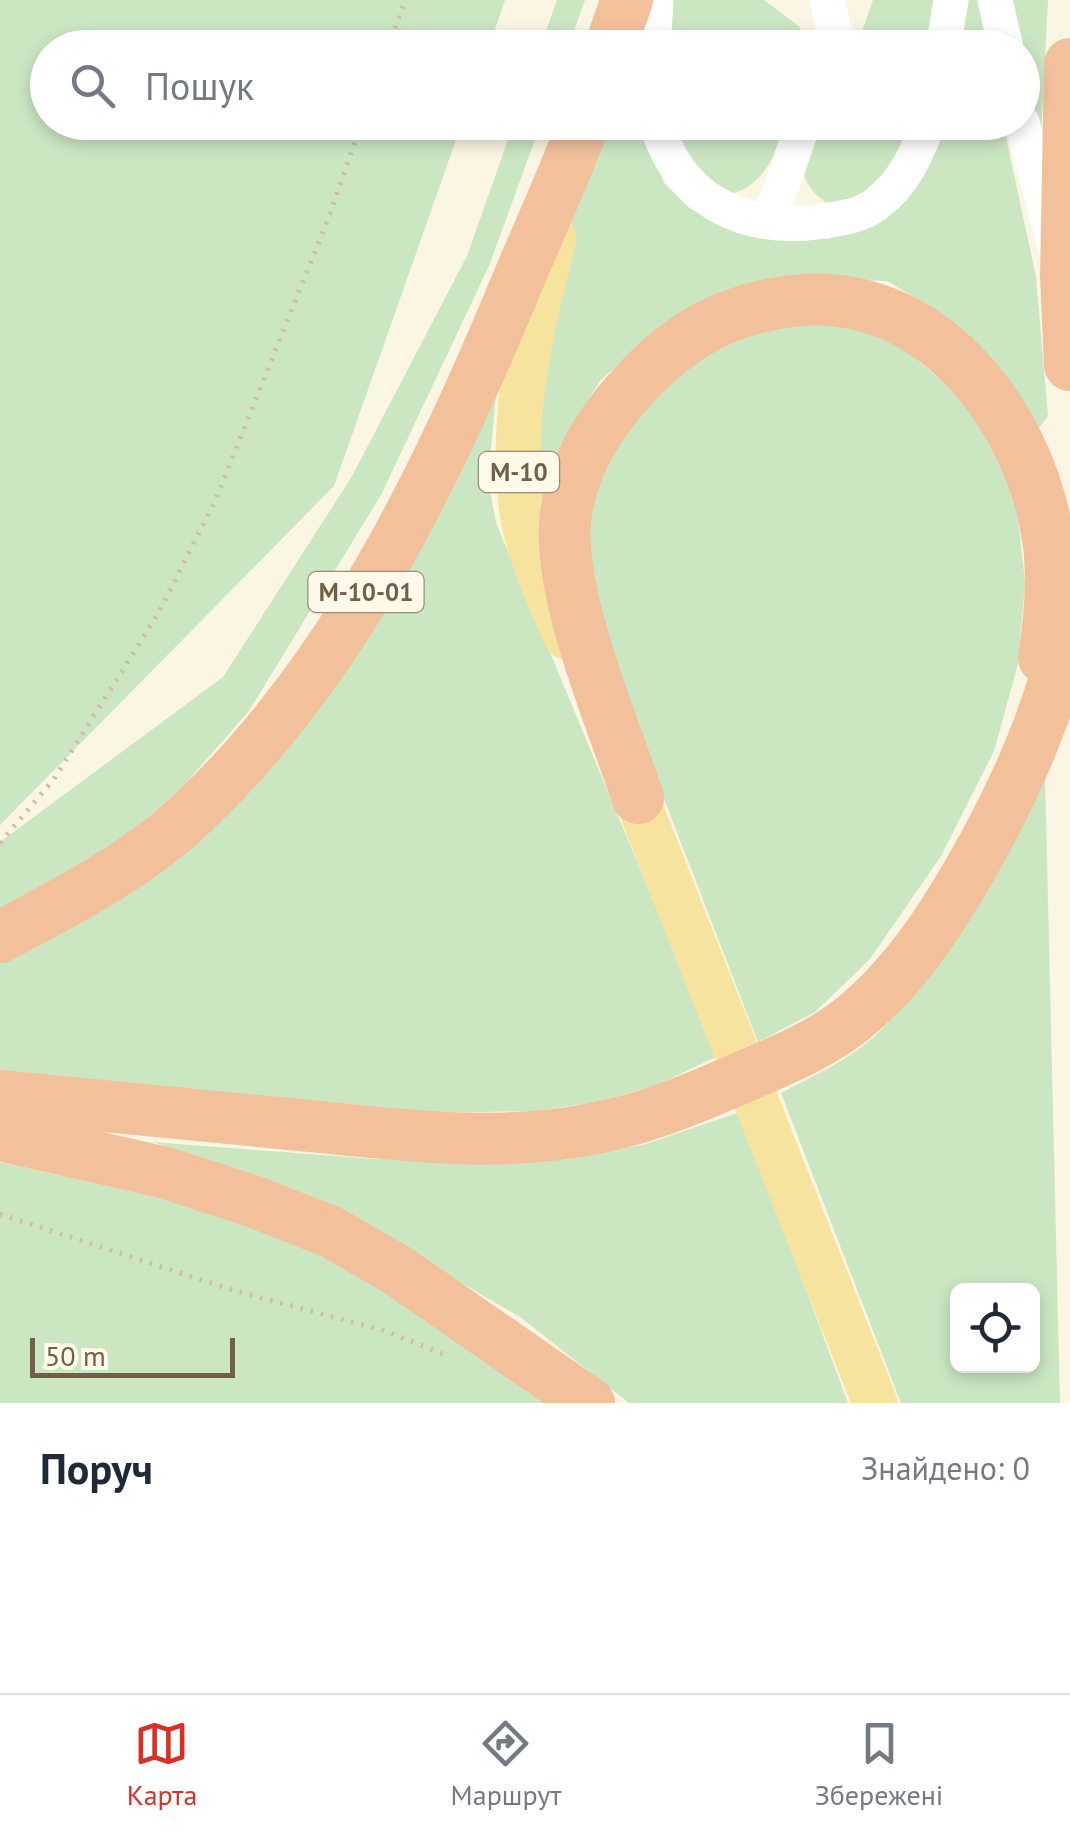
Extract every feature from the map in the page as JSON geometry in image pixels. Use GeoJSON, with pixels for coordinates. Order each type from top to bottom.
{"type":"FeatureCollection","features":[{"type":"Feature","properties":{"kind":"highway"},"geometry":{"type":"LineString","coordinates":[[616,30],[627,0]]}},
{"type":"Feature","properties":{"kind":"highway"},"geometry":{"type":"LineString","coordinates":[[1070,64],[1066,276],[1070,365]]}},
{"type":"Feature","properties":{"kind":"highway","name":"М-10-01"},"geometry":{"type":"LineString","coordinates":[[0,938],[75,898],[184,820],[257,744],[323,659],[386,563],[435,469],[577,140]]}},
{"type":"Feature","properties":{"kind":"highway"},"geometry":{"type":"LineString","coordinates":[[638,798],[570,586],[566,514],[579,471],[594,435],[624,396],[658,360],[700,329],[752,306],[818,298],[866,306],[907,324],[955,354],[988,390],[1029,468],[1048,537],[1048,630],[1032,723],[1006,800]]}},
{"type":"Feature","properties":{"kind":"highway"},"geometry":{"type":"LineString","coordinates":[[0,1096],[407,1136],[494,1138],[600,1128],[695,1098],[792,1056],[849,1022],[900,973],[946,912],[1006,800],[1048,706],[1070,617]]}},
{"type":"Feature","properties":{"kind":"highway"},"geometry":{"type":"LineString","coordinates":[[0,1135],[166,1173],[331,1232],[397,1270],[589,1403]]}},
{"type":"Feature","properties":{"kind":"main road","name":"М-10"},"geometry":{"type":"LineString","coordinates":[[580,140],[530,344],[520,410],[520,492],[530,545],[545,590],[638,798],[875,1403]]}},
{"type":"Feature","properties":{"kind":"lane"},"geometry":{"type":"LineString","coordinates":[[654,30],[656,0]]}},
{"type":"Feature","properties":{"kind":"lane"},"geometry":{"type":"LineString","coordinates":[[827,0],[834,30]]}},
{"type":"Feature","properties":{"kind":"lane"},"geometry":{"type":"LineString","coordinates":[[946,30],[952,0]]}},
{"type":"Feature","properties":{"kind":"lane"},"geometry":{"type":"LineString","coordinates":[[995,0],[1002,30]]}},
{"type":"Feature","properties":{"kind":"lane"},"geometry":{"type":"LineString","coordinates":[[662,140],[684,180],[708,201],[769,222],[806,223],[844,218],[872,208],[902,181],[920,140]]}},
{"type":"Feature","properties":{"kind":"lane"},"geometry":{"type":"LineString","coordinates":[[769,222],[798,140]]}},
{"type":"Feature","properties":{"kind":"lane"},"geometry":{"type":"LineString","coordinates":[[1026,140],[1066,276]]}},
{"type":"Feature","properties":{"kind":"path"},"geometry":{"type":"LineString","coordinates":[[394,30],[405,0]]}},
{"type":"Feature","properties":{"kind":"path"},"geometry":{"type":"LineString","coordinates":[[0,843],[54,779],[159,612],[229,466],[328,220],[356,140]]}},
{"type":"Feature","properties":{"kind":"path"},"geometry":{"type":"LineString","coordinates":[[0,1214],[232,1290],[386,1331],[452,1359]]}},
{"type":"Feature","properties":{"kind":"green space"},"geometry":{"type":"Polygon","coordinates":[[[0,0],[505,0],[495,30],[30,30],[30,140],[456,140],[334,486],[0,825],[0,0]]]}},
{"type":"Feature","properties":{"kind":"green space"},"geometry":{"type":"Polygon","coordinates":[[[557,0],[585,0],[574,30],[546,30],[557,0]]]}},
{"type":"Feature","properties":{"kind":"green space"},"geometry":{"type":"Polygon","coordinates":[[[668,0],[764,0],[801,30],[666,30],[668,0]]]}},
{"type":"Feature","properties":{"kind":"green space"},"geometry":{"type":"Polygon","coordinates":[[[873,0],[939,0],[935,30],[862,30],[873,0]]]}},
{"type":"Feature","properties":{"kind":"green space"},"geometry":{"type":"Polygon","coordinates":[[[965,0],[978,0],[984,30],[959,30],[965,0]]]}},
{"type":"Feature","properties":{"kind":"green space"},"geometry":{"type":"Polygon","coordinates":[[[1008,0],[1048,0],[1040,155],[1040,30],[1015,30],[1008,0]]]}},
{"type":"Feature","properties":{"kind":"green space"},"geometry":{"type":"Polygon","coordinates":[[[508,140],[535,140],[489,266],[381,495],[249,711],[177,793],[99,858],[0,912],[0,842],[223,677],[351,478],[467,256],[508,140]]]}},
{"type":"Feature","properties":{"kind":"green space"},"geometry":{"type":"Polygon","coordinates":[[[594,140],[648,140],[664,183],[689,208],[725,226],[779,238],[827,239],[866,227],[928,140],[1007,140],[1036,277],[1048,416],[1040,427],[1032,427],[945,316],[887,281],[816,279],[663,325],[600,381],[559,447],[542,499],[535,450],[566,236],[594,140]]]}},
{"type":"Feature","properties":{"kind":"green space"},"geometry":{"type":"Polygon","coordinates":[[[680,140],[781,140],[756,181],[737,192],[713,192],[680,140]]]}},
{"type":"Feature","properties":{"kind":"green space"},"geometry":{"type":"Polygon","coordinates":[[[813,140],[907,140],[883,180],[856,200],[826,203],[804,175],[813,140]]]}},
{"type":"Feature","properties":{"kind":"green space"},"geometry":{"type":"Polygon","coordinates":[[[818,315],[890,336],[960,397],[996,449],[1018,516],[1025,583],[1018,664],[994,751],[941,856],[870,959],[815,1012],[758,1042],[586,597],[578,543],[610,430],[689,349],[818,315]]]}},
{"type":"Feature","properties":{"kind":"green space"},"geometry":{"type":"Polygon","coordinates":[[[499,364],[488,480],[496,523],[718,1056],[659,1084],[598,1102],[536,1111],[411,1113],[0,1076],[0,952],[200,824],[499,364]]]}},
{"type":"Feature","properties":{"kind":"green space"},"geometry":{"type":"Polygon","coordinates":[[[1045,776],[1060,1403],[901,1403],[781,1093],[856,1051],[878,1033],[928,975],[990,877],[1045,776]]]}},
{"type":"Feature","properties":{"kind":"green space"},"geometry":{"type":"Polygon","coordinates":[[[740,1112],[848,1403],[629,1403],[520,1317],[396,1245],[266,1181],[153,1142],[375,1159],[562,1160],[646,1144],[740,1112]]]}},
{"type":"Feature","properties":{"kind":"green space"},"geometry":{"type":"Polygon","coordinates":[[[0,1162],[236,1215],[381,1280],[556,1403],[0,1403],[0,1162]]]}}]}
